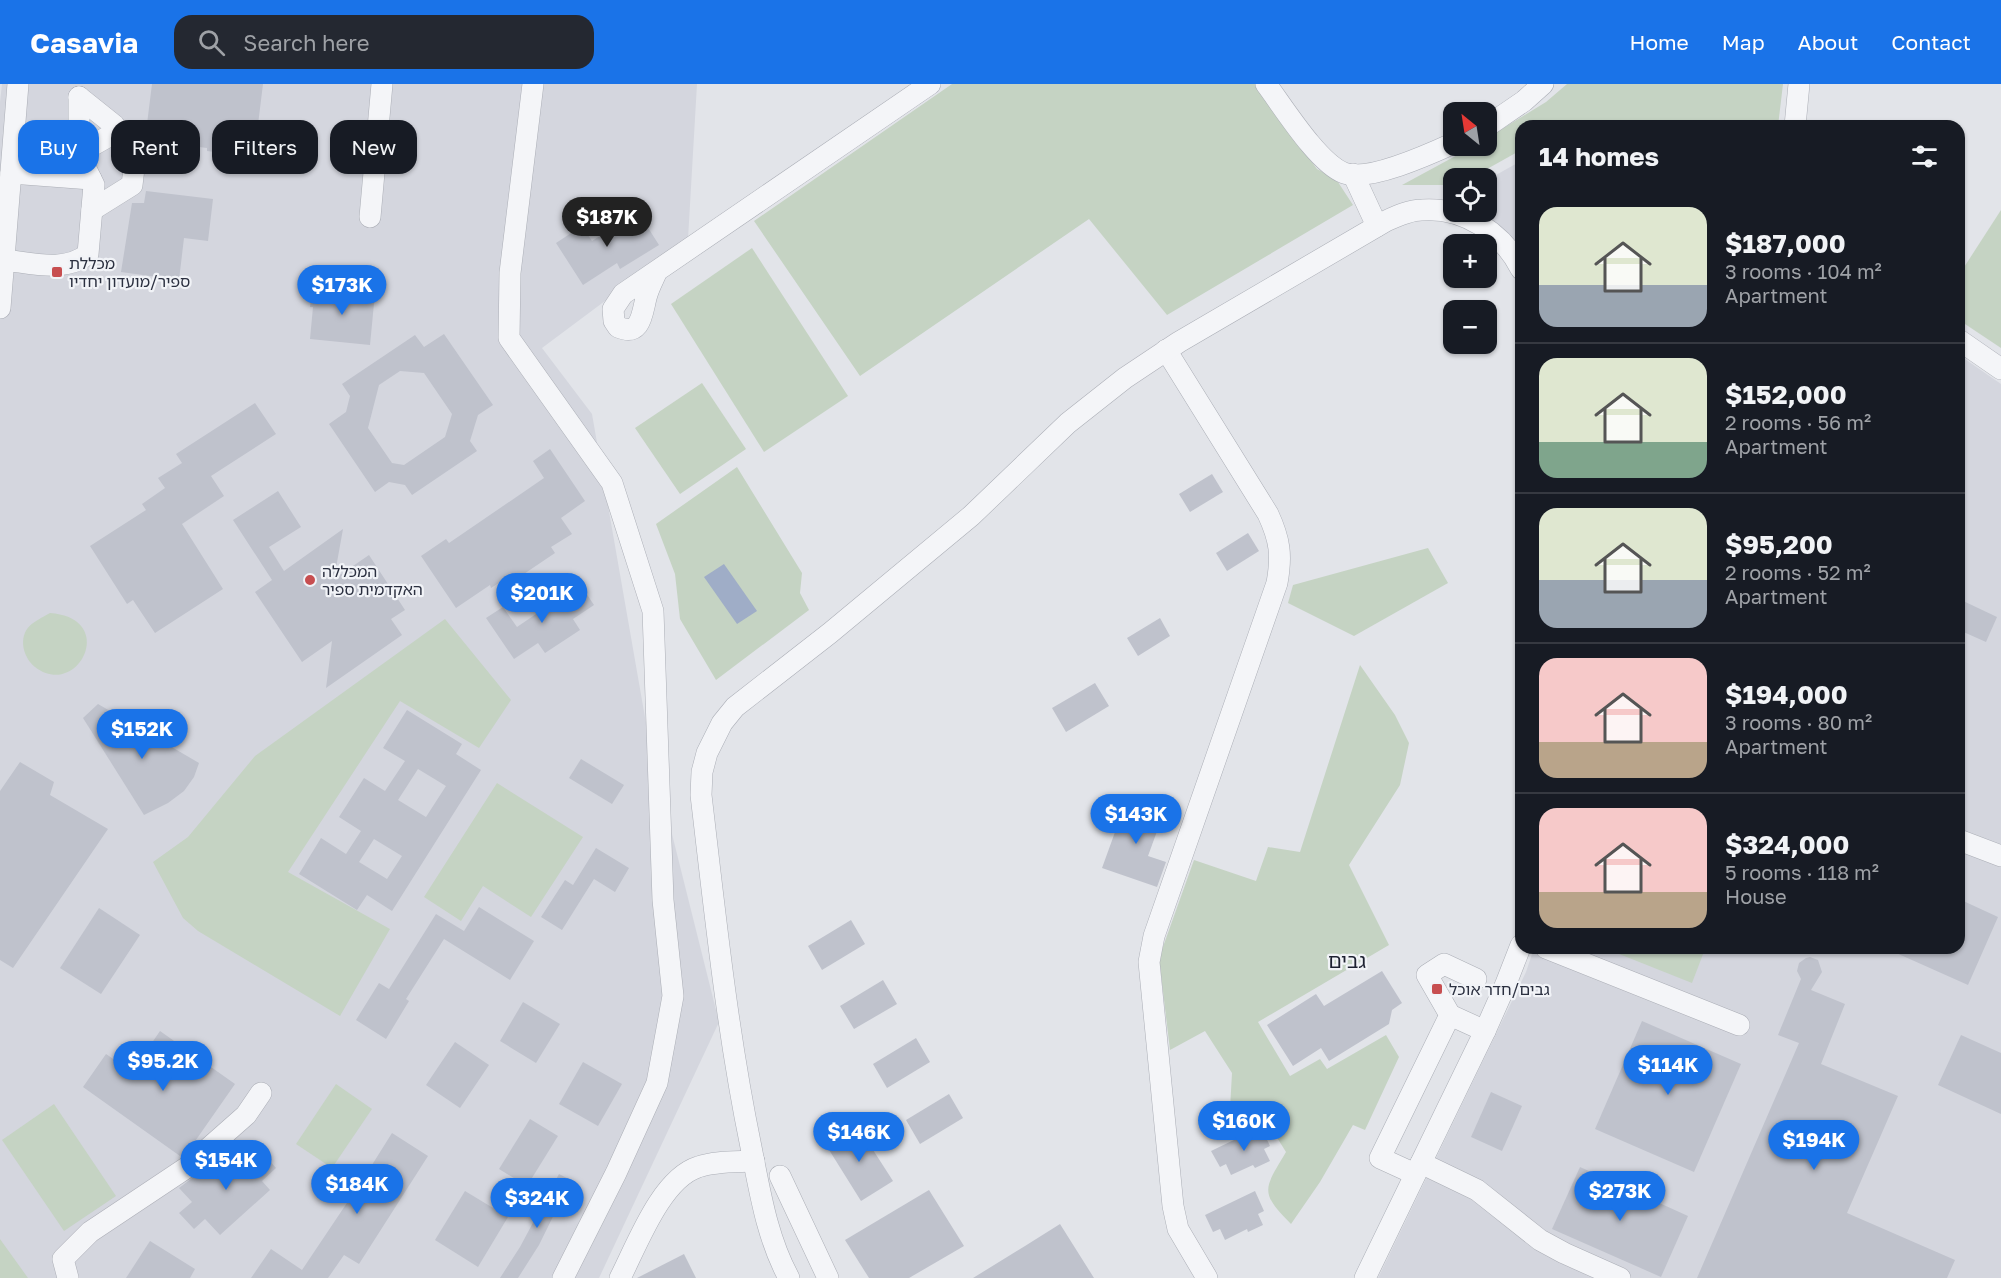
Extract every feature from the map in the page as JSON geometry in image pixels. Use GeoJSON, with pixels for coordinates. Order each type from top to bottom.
{"type":"FeatureCollection","features":[{"type":"Feature","properties":{"kind":"street"},"geometry":{"type":"LineString","coordinates":[[0,308],[18,84]]}},
{"type":"Feature","properties":{"kind":"street"},"geometry":{"type":"LineString","coordinates":[[370,217],[382,84]]}},
{"type":"Feature","properties":{"kind":"street"},"geometry":{"type":"LineString","coordinates":[[533,84],[510,273],[509,338],[612,483],[653,611],[663,900],[673,996],[657,1083],[616,1173],[563,1278]]}},
{"type":"Feature","properties":{"kind":"street"},"geometry":{"type":"LineString","coordinates":[[657,271],[930,84]]}},
{"type":"Feature","properties":{"kind":"street"},"geometry":{"type":"LineString","coordinates":[[1266,84],[1322,158],[1347,174],[1370,174],[1443,148]]}},
{"type":"Feature","properties":{"kind":"street"},"geometry":{"type":"LineString","coordinates":[[1497,119],[1524,101],[1543,84]]}},
{"type":"Feature","properties":{"kind":"street"},"geometry":{"type":"LineString","coordinates":[[1796,120],[1799,84]]}},
{"type":"Feature","properties":{"kind":"street"},"geometry":{"type":"LineString","coordinates":[[79,120],[79,97],[111,123]]}},
{"type":"Feature","properties":{"kind":"street"},"geometry":{"type":"LineString","coordinates":[[10,173],[91,179]]}},
{"type":"Feature","properties":{"kind":"street"},"geometry":{"type":"LineString","coordinates":[[4,260],[62,266],[79,261],[88,254],[94,185],[89,174]]}},
{"type":"Feature","properties":{"kind":"street"},"geometry":{"type":"LineString","coordinates":[[92,210],[132,185],[133,174]]}},
{"type":"Feature","properties":{"kind":"street"},"geometry":{"type":"LineString","coordinates":[[1353,174],[1377,226]]}},
{"type":"Feature","properties":{"kind":"street"},"geometry":{"type":"LineString","coordinates":[[789,1278],[773,1243],[734,1060],[701,795],[702,772],[713,738],[735,707],[830,633],[971,516],[1068,423],[1125,378],[1166,350],[1377,226],[1404,214],[1421,210],[1443,211],[1468,218],[1487,229],[1504,244],[1515,261]]}},
{"type":"Feature","properties":{"kind":"street"},"geometry":{"type":"LineString","coordinates":[[1965,344],[2001,369]]}},
{"type":"Feature","properties":{"kind":"street"},"geometry":{"type":"LineString","coordinates":[[1166,350],[1268,514],[1278,537],[1281,561],[1277,583],[1154,936],[1149,962],[1173,1206],[1178,1229],[1207,1278]]}},
{"type":"Feature","properties":{"kind":"street"},"geometry":{"type":"LineString","coordinates":[[1965,842],[2001,856]]}},
{"type":"Feature","properties":{"kind":"street"},"geometry":{"type":"LineString","coordinates":[[1365,1278],[1485,1031],[1517,954]]}},
{"type":"Feature","properties":{"kind":"street"},"geometry":{"type":"LineString","coordinates":[[1561,954],[1739,1025]]}},
{"type":"Feature","properties":{"kind":"street"},"geometry":{"type":"LineString","coordinates":[[1476,979],[1444,964],[1426,975],[1450,1015],[1485,1031]]}},
{"type":"Feature","properties":{"kind":"street"},"geometry":{"type":"LineString","coordinates":[[1450,1015],[1380,1158],[1477,1190],[1540,1240],[1620,1278]]}},
{"type":"Feature","properties":{"kind":"street"},"geometry":{"type":"LineString","coordinates":[[68,1278],[63,1259],[90,1232],[186,1168],[246,1115],[261,1093]]}},
{"type":"Feature","properties":{"kind":"street"},"geometry":{"type":"LineString","coordinates":[[620,1278],[658,1204],[673,1184],[697,1167],[754,1161]]}},
{"type":"Feature","properties":{"kind":"street"},"geometry":{"type":"LineString","coordinates":[[780,1176],[828,1278]]}},
{"type":"Feature","properties":{"kind":"shaded area","name":"המכללה האקדמית ספיר"},"geometry":{"type":"Polygon","coordinates":[[[2,84],[697,84],[688,239],[542,348],[592,414],[650,746],[719,1022],[599,1278],[0,1278],[0,102],[2,84]]]}},
{"type":"Feature","properties":{"kind":"shaded area"},"geometry":{"type":"Polygon","coordinates":[[[1515,164],[1515,244],[1494,222],[1497,222],[1497,174],[1515,164]]]}},
{"type":"Feature","properties":{"kind":"shaded area"},"geometry":{"type":"Polygon","coordinates":[[[1965,359],[2001,384],[2001,1278],[1378,1278],[1526,972],[1532,954],[1965,954],[1965,359]]]}},
{"type":"Feature","properties":{"kind":"green space"},"geometry":{"type":"Polygon","coordinates":[[[952,84],[1255,84],[1317,169],[1336,179],[1353,205],[1167,315],[1089,219],[860,376],[754,221],[952,84]]]}},
{"type":"Feature","properties":{"kind":"green space"},"geometry":{"type":"Polygon","coordinates":[[[1567,84],[1783,84],[1779,120],[1516,120],[1546,102],[1567,84]]]}},
{"type":"Feature","properties":{"kind":"green space"},"geometry":{"type":"Polygon","coordinates":[[[1515,121],[1515,153],[1489,168],[1443,168],[1443,185],[1402,185],[1456,156],[1497,156],[1497,132],[1515,121]]]}},
{"type":"Feature","properties":{"kind":"green space"},"geometry":{"type":"Polygon","coordinates":[[[2001,210],[2001,348],[1965,324],[1965,266],[2001,210]]]}},
{"type":"Feature","properties":{"kind":"green space"},"geometry":{"type":"Polygon","coordinates":[[[752,248],[848,396],[764,452],[671,304],[752,248]]]}},
{"type":"Feature","properties":{"kind":"green space"},"geometry":{"type":"Polygon","coordinates":[[[702,383],[746,449],[680,494],[635,428],[702,383]]]}},
{"type":"Feature","properties":{"kind":"green space"},"geometry":{"type":"Polygon","coordinates":[[[737,467],[802,573],[800,593],[809,610],[716,680],[680,619],[675,574],[656,524],[737,467]]]}},
{"type":"Feature","properties":{"kind":"green space"},"geometry":{"type":"Polygon","coordinates":[[[1428,548],[1448,583],[1354,636],[1288,603],[1293,585],[1428,548]]]}},
{"type":"Feature","properties":{"kind":"green space"},"geometry":{"type":"Polygon","coordinates":[[[50,613],[71,618],[83,628],[87,641],[84,654],[77,666],[65,673],[51,674],[35,667],[28,659],[24,649],[23,639],[27,629],[50,613]]]}},
{"type":"Feature","properties":{"kind":"green space"},"geometry":{"type":"Polygon","coordinates":[[[445,619],[511,700],[479,748],[400,701],[288,872],[390,929],[340,1016],[198,931],[183,918],[153,862],[188,837],[255,756],[445,619]]]}},
{"type":"Feature","properties":{"kind":"green space"},"geometry":{"type":"Polygon","coordinates":[[[1360,665],[1395,715],[1409,743],[1400,785],[1349,865],[1389,945],[1258,1022],[1290,1076],[1320,1059],[1327,1069],[1386,1035],[1399,1057],[1365,1130],[1353,1125],[1320,1182],[1291,1224],[1274,1204],[1268,1190],[1273,1174],[1286,1152],[1261,1112],[1229,1127],[1232,1073],[1205,1031],[1170,1050],[1159,958],[1194,860],[1256,881],[1268,847],[1300,852],[1360,665]]]}},
{"type":"Feature","properties":{"kind":"green space"},"geometry":{"type":"Polygon","coordinates":[[[497,783],[583,837],[531,917],[483,886],[461,921],[424,897],[497,783]]]}},
{"type":"Feature","properties":{"kind":"green space"},"geometry":{"type":"Polygon","coordinates":[[[1619,954],[1703,954],[1692,983],[1619,954]]]}},
{"type":"Feature","properties":{"kind":"green space"},"geometry":{"type":"Polygon","coordinates":[[[336,1084],[372,1109],[332,1168],[296,1144],[336,1084]]]}},
{"type":"Feature","properties":{"kind":"green space"},"geometry":{"type":"Polygon","coordinates":[[[54,1104],[116,1196],[64,1231],[2,1140],[54,1104]]]}},
{"type":"Feature","properties":{"kind":"green space"},"geometry":{"type":"Polygon","coordinates":[[[0,1239],[28,1278],[0,1278],[0,1239]]]}},
{"type":"Feature","properties":{"kind":"water"},"geometry":{"type":"Polygon","coordinates":[[[724,564],[757,611],[737,624],[704,577],[724,564]]]}},
{"type":"Feature","properties":{"kind":"building"},"geometry":{"type":"Polygon","coordinates":[[[152,84],[263,84],[259,120],[212,120],[212,152],[200,147],[200,120],[148,120],[152,84]]]}},
{"type":"Feature","properties":{"kind":"building"},"geometry":{"type":"Polygon","coordinates":[[[146,191],[213,199],[208,241],[184,238],[179,280],[121,272],[132,203],[144,203],[146,191]]]}},
{"type":"Feature","properties":{"kind":"building"},"geometry":{"type":"Polygon","coordinates":[[[638,212],[659,245],[620,269],[617,263],[583,285],[556,243],[582,226],[592,241],[638,212]]]}},
{"type":"Feature","properties":{"kind":"building"},"geometry":{"type":"Polygon","coordinates":[[[312,287],[375,293],[370,345],[310,339],[312,287]]]}},
{"type":"Feature","properties":{"kind":"building"},"geometry":{"type":"Polygon","coordinates":[[[444,334],[493,405],[478,415],[470,441],[477,451],[412,495],[405,485],[389,482],[375,492],[329,424],[346,412],[350,396],[342,384],[415,335],[424,347],[444,334]],[[400,371],[379,385],[368,428],[392,463],[404,465],[445,437],[452,414],[424,373],[400,371]]]}},
{"type":"Feature","properties":{"kind":"building"},"geometry":{"type":"Polygon","coordinates":[[[255,403],[276,434],[211,476],[224,496],[182,524],[223,589],[155,633],[133,600],[127,604],[90,546],[146,510],[142,504],[165,488],[158,478],[182,463],[176,454],[255,403]]]}},
{"type":"Feature","properties":{"kind":"building"},"geometry":{"type":"Polygon","coordinates":[[[550,449],[585,501],[561,518],[572,534],[551,547],[555,553],[515,580],[511,575],[491,588],[490,585],[456,608],[421,556],[446,539],[449,543],[544,478],[533,461],[550,449]]]}},
{"type":"Feature","properties":{"kind":"building"},"geometry":{"type":"Polygon","coordinates":[[[1212,474],[1223,492],[1190,512],[1179,494],[1212,474]]]}},
{"type":"Feature","properties":{"kind":"building"},"geometry":{"type":"Polygon","coordinates":[[[278,491],[301,527],[269,547],[284,571],[343,529],[334,579],[369,555],[405,610],[391,619],[402,635],[326,688],[332,641],[302,662],[255,592],[272,580],[233,520],[278,491]]]}},
{"type":"Feature","properties":{"kind":"building"},"geometry":{"type":"Polygon","coordinates":[[[1248,533],[1259,551],[1227,571],[1216,553],[1248,533]]]}},
{"type":"Feature","properties":{"kind":"building"},"geometry":{"type":"Polygon","coordinates":[[[580,584],[594,605],[573,619],[580,630],[545,653],[538,643],[514,659],[486,618],[503,607],[517,627],[580,584]]]}},
{"type":"Feature","properties":{"kind":"building"},"geometry":{"type":"Polygon","coordinates":[[[1965,602],[1997,617],[1986,642],[1965,633],[1965,602]]]}},
{"type":"Feature","properties":{"kind":"building"},"geometry":{"type":"Polygon","coordinates":[[[1160,618],[1170,636],[1138,656],[1127,638],[1160,618]]]}},
{"type":"Feature","properties":{"kind":"building"},"geometry":{"type":"Polygon","coordinates":[[[1095,683],[1109,706],[1066,732],[1052,708],[1095,683]]]}},
{"type":"Feature","properties":{"kind":"building"},"geometry":{"type":"Polygon","coordinates":[[[98,704],[199,763],[194,777],[184,791],[168,803],[144,815],[83,718],[98,704]]]}},
{"type":"Feature","properties":{"kind":"building"},"geometry":{"type":"Polygon","coordinates":[[[407,710],[462,744],[456,754],[481,770],[392,911],[367,895],[357,910],[299,874],[321,838],[346,854],[361,831],[339,817],[364,778],[385,791],[405,761],[383,748],[407,710]],[[418,769],[398,800],[426,817],[446,786],[418,769]],[[374,839],[359,862],[387,879],[402,856],[374,839]]]}},
{"type":"Feature","properties":{"kind":"building"},"geometry":{"type":"Polygon","coordinates":[[[581,759],[624,785],[612,804],[569,778],[581,759]]]}},
{"type":"Feature","properties":{"kind":"building"},"geometry":{"type":"Polygon","coordinates":[[[20,762],[54,782],[50,795],[108,829],[13,968],[0,960],[0,791],[20,762]]]}},
{"type":"Feature","properties":{"kind":"building"},"geometry":{"type":"Polygon","coordinates":[[[1127,799],[1164,812],[1148,856],[1166,862],[1157,887],[1102,868],[1127,799]]]}},
{"type":"Feature","properties":{"kind":"building"},"geometry":{"type":"Polygon","coordinates":[[[596,848],[629,868],[615,892],[594,879],[562,930],[541,917],[565,880],[573,885],[596,848]]]}},
{"type":"Feature","properties":{"kind":"building"},"geometry":{"type":"Polygon","coordinates":[[[1965,902],[1998,917],[1968,985],[1898,954],[1965,954],[1965,902]]]}},
{"type":"Feature","properties":{"kind":"building"},"geometry":{"type":"Polygon","coordinates":[[[479,907],[534,941],[510,980],[444,939],[406,999],[409,1001],[386,1039],[356,1020],[379,983],[389,989],[436,914],[464,931],[479,907]]]}},
{"type":"Feature","properties":{"kind":"building"},"geometry":{"type":"Polygon","coordinates":[[[99,908],[140,935],[101,994],[60,968],[99,908]]]}},
{"type":"Feature","properties":{"kind":"building"},"geometry":{"type":"Polygon","coordinates":[[[851,920],[865,944],[822,970],[808,946],[851,920]]]}},
{"type":"Feature","properties":{"kind":"building"},"geometry":{"type":"Polygon","coordinates":[[[1810,957],[1818,960],[1822,972],[1811,990],[1845,1004],[1821,1064],[1898,1096],[1847,1213],[1955,1260],[1947,1278],[1697,1278],[1799,1043],[1778,1035],[1801,979],[1797,971],[1799,963],[1810,957]]]}},
{"type":"Feature","properties":{"kind":"building"},"geometry":{"type":"Polygon","coordinates":[[[1382,971],[1402,1003],[1392,1010],[1389,1024],[1329,1061],[1321,1048],[1293,1066],[1267,1025],[1316,994],[1324,1006],[1382,971]]]}},
{"type":"Feature","properties":{"kind":"building"},"geometry":{"type":"Polygon","coordinates":[[[883,980],[897,1004],[854,1029],[840,1006],[883,980]]]}},
{"type":"Feature","properties":{"kind":"building"},"geometry":{"type":"Polygon","coordinates":[[[523,1002],[560,1024],[536,1063],[500,1041],[523,1002]]]}},
{"type":"Feature","properties":{"kind":"building"},"geometry":{"type":"Polygon","coordinates":[[[1642,1021],[1741,1064],[1694,1172],[1595,1129],[1642,1021]]]}},
{"type":"Feature","properties":{"kind":"building"},"geometry":{"type":"Polygon","coordinates":[[[160,1031],[235,1084],[191,1147],[180,1156],[83,1087],[106,1054],[132,1072],[160,1031]]]}},
{"type":"Feature","properties":{"kind":"building"},"geometry":{"type":"Polygon","coordinates":[[[1961,1035],[2001,1053],[2001,1114],[1938,1085],[1961,1035]]]}},
{"type":"Feature","properties":{"kind":"building"},"geometry":{"type":"Polygon","coordinates":[[[916,1038],[930,1062],[887,1088],[873,1064],[916,1038]]]}},
{"type":"Feature","properties":{"kind":"building"},"geometry":{"type":"Polygon","coordinates":[[[455,1042],[489,1065],[460,1108],[426,1085],[455,1042]]]}},
{"type":"Feature","properties":{"kind":"building"},"geometry":{"type":"Polygon","coordinates":[[[583,1062],[622,1084],[598,1126],[559,1104],[583,1062]]]}},
{"type":"Feature","properties":{"kind":"building"},"geometry":{"type":"Polygon","coordinates":[[[1491,1092],[1522,1106],[1502,1151],[1471,1137],[1491,1092]]]}},
{"type":"Feature","properties":{"kind":"building"},"geometry":{"type":"Polygon","coordinates":[[[949,1094],[963,1118],[920,1144],[906,1120],[949,1094]]]}},
{"type":"Feature","properties":{"kind":"building"},"geometry":{"type":"Polygon","coordinates":[[[530,1119],[558,1136],[527,1186],[499,1169],[530,1119]]]}},
{"type":"Feature","properties":{"kind":"building"},"geometry":{"type":"Polygon","coordinates":[[[857,1125],[893,1181],[861,1201],[826,1145],[857,1125]]]}},
{"type":"Feature","properties":{"kind":"building"},"geometry":{"type":"Polygon","coordinates":[[[1261,1127],[1270,1146],[1264,1149],[1270,1161],[1255,1168],[1253,1165],[1231,1175],[1226,1164],[1220,1167],[1211,1151],[1261,1127]]]}},
{"type":"Feature","properties":{"kind":"building"},"geometry":{"type":"Polygon","coordinates":[[[392,1133],[428,1156],[359,1264],[344,1255],[328,1278],[251,1278],[271,1249],[302,1270],[392,1133]]]}},
{"type":"Feature","properties":{"kind":"building"},"geometry":{"type":"Polygon","coordinates":[[[236,1147],[251,1164],[263,1153],[276,1168],[262,1181],[270,1190],[220,1235],[205,1219],[194,1229],[179,1213],[192,1202],[179,1188],[208,1166],[211,1170],[236,1147]]]}},
{"type":"Feature","properties":{"kind":"building"},"geometry":{"type":"Polygon","coordinates":[[[1580,1167],[1688,1216],[1661,1277],[1552,1229],[1580,1167]]]}},
{"type":"Feature","properties":{"kind":"building"},"geometry":{"type":"Polygon","coordinates":[[[559,1174],[571,1180],[539,1245],[518,1278],[500,1278],[520,1247],[559,1174]]]}},
{"type":"Feature","properties":{"kind":"building"},"geometry":{"type":"Polygon","coordinates":[[[929,1190],[964,1246],[909,1278],[869,1278],[845,1240],[929,1190]]]}},
{"type":"Feature","properties":{"kind":"building"},"geometry":{"type":"Polygon","coordinates":[[[465,1191],[508,1217],[478,1267],[435,1240],[465,1191]]]}},
{"type":"Feature","properties":{"kind":"building"},"geometry":{"type":"Polygon","coordinates":[[[1255,1191],[1264,1211],[1258,1214],[1263,1225],[1248,1232],[1247,1229],[1225,1240],[1220,1229],[1213,1232],[1205,1215],[1255,1191]]]}},
{"type":"Feature","properties":{"kind":"building"},"geometry":{"type":"Polygon","coordinates":[[[1060,1224],[1094,1278],[973,1278],[1025,1246],[1060,1224]]]}},
{"type":"Feature","properties":{"kind":"building"},"geometry":{"type":"Polygon","coordinates":[[[150,1241],[195,1269],[190,1278],[126,1278],[150,1241]]]}},
{"type":"Feature","properties":{"kind":"building"},"geometry":{"type":"Polygon","coordinates":[[[684,1254],[696,1278],[637,1278],[684,1254]]]}},
{"type":"Feature","properties":{"kind":"place","name":"מכללת ספיר/מועדון יחדיו"},"geometry":{"type":"Point","coordinates":[57,272]}},
{"type":"Feature","properties":{"kind":"place","name":"המכללה האקדמית ספיר"},"geometry":{"type":"Point","coordinates":[310,580]}},
{"type":"Feature","properties":{"kind":"place","name":"גבים/חדר אוכל"},"geometry":{"type":"Point","coordinates":[1437,989]}},
{"type":"Feature","properties":{"kind":"district","name":"גבים"},"geometry":{"type":"Point","coordinates":[1347,961]}}]}
